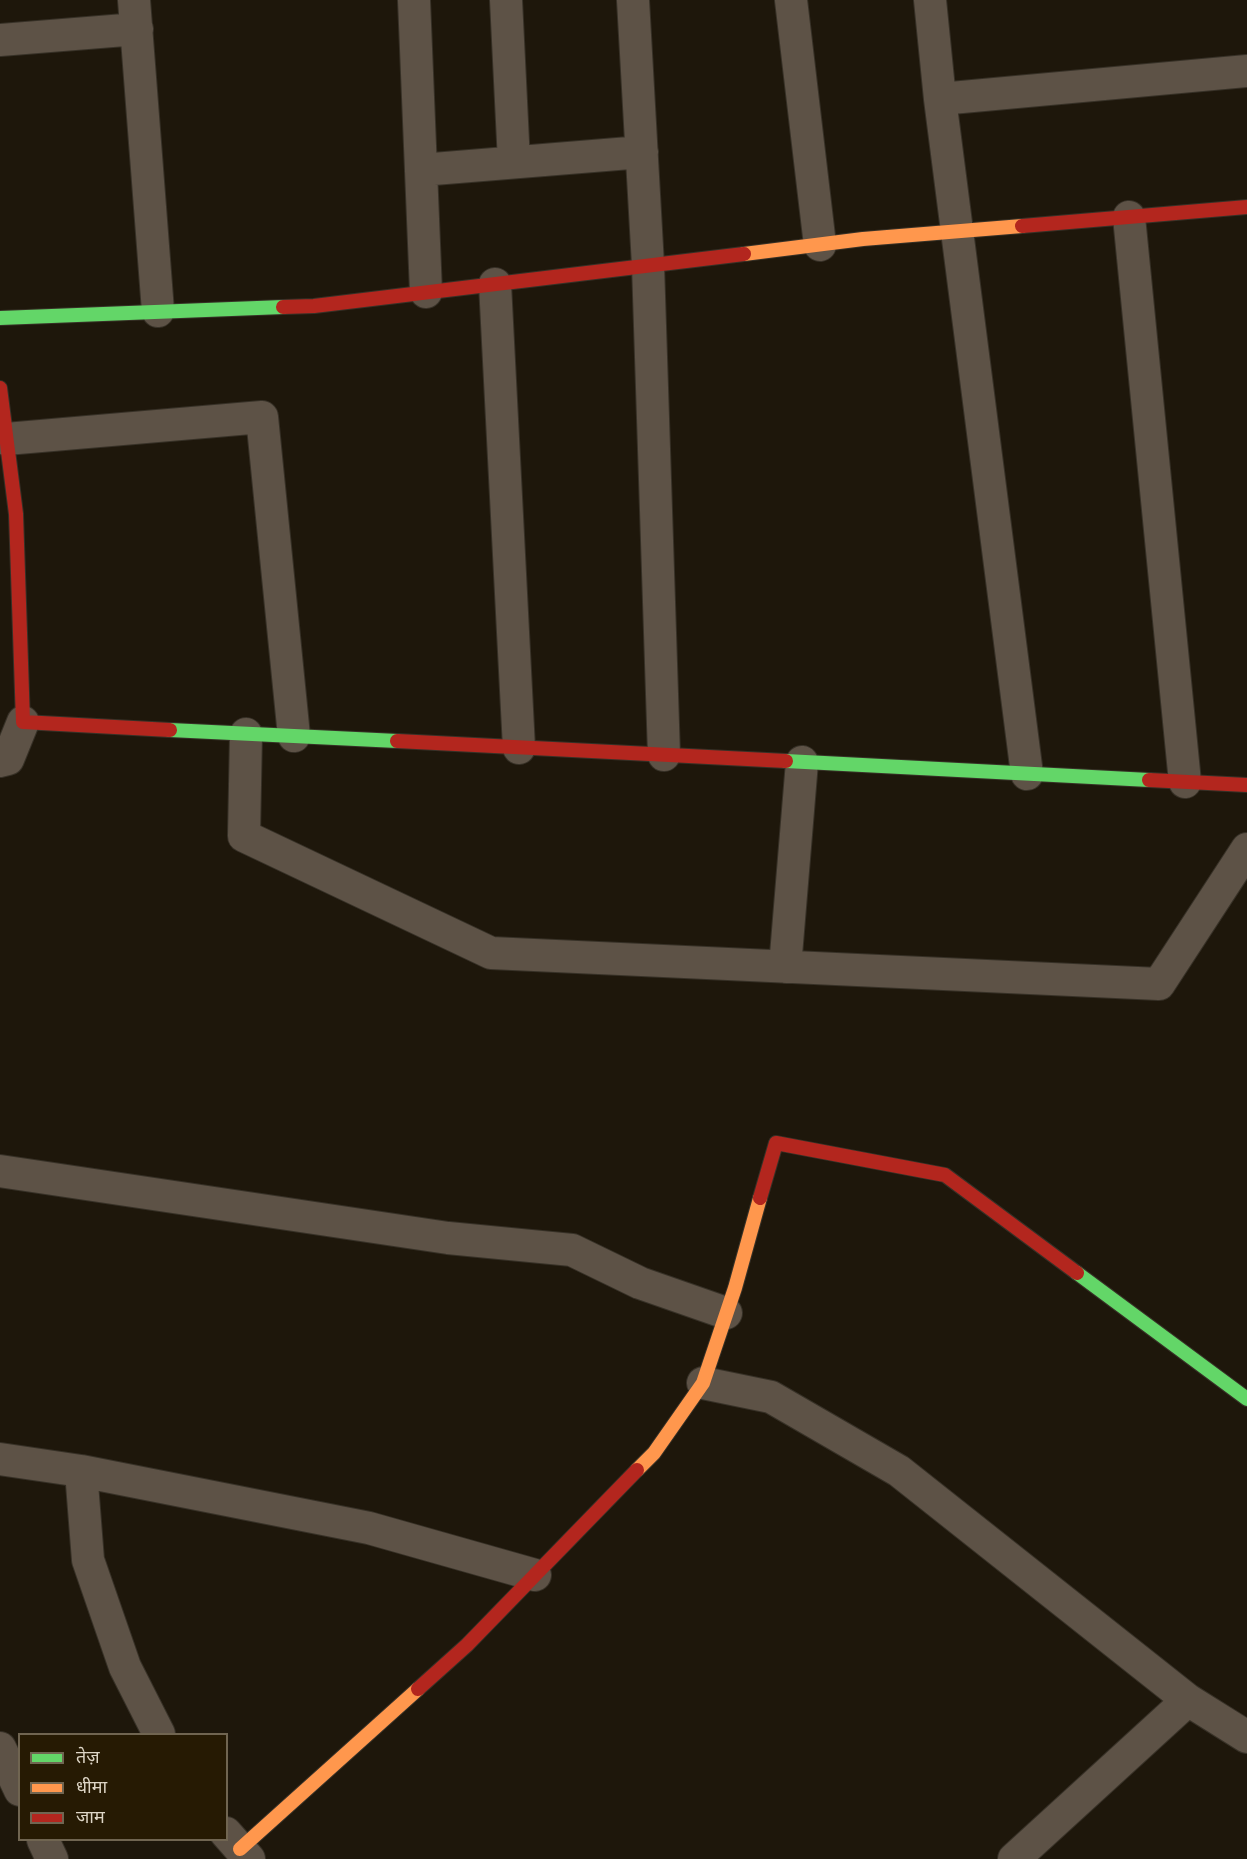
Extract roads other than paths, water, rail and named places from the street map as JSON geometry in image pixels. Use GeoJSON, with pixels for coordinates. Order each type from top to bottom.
{"type":"FeatureCollection","features":[{"type":"Feature","properties":{"kind":"street"},"geometry":{"type":"LineString","coordinates":[[414,0],[426,292]]}},
{"type":"Feature","properties":{"kind":"street"},"geometry":{"type":"LineString","coordinates":[[506,0],[514,162]]}},
{"type":"Feature","properties":{"kind":"street"},"geometry":{"type":"LineString","coordinates":[[633,0],[648,265],[664,755]]}},
{"type":"Feature","properties":{"kind":"street"},"geometry":{"type":"LineString","coordinates":[[791,0],[820,245]]}},
{"type":"Feature","properties":{"kind":"street"},"geometry":{"type":"LineString","coordinates":[[930,0],[940,99],[1027,774]]}},
{"type":"Feature","properties":{"kind":"street"},"geometry":{"type":"LineString","coordinates":[[0,40],[136,15],[158,311]]}},
{"type":"Feature","properties":{"kind":"street"},"geometry":{"type":"LineString","coordinates":[[940,99],[1247,71]]}},
{"type":"Feature","properties":{"kind":"street"},"geometry":{"type":"LineString","coordinates":[[421,170],[642,152]]}},
{"type":"Feature","properties":{"kind":"street"},"geometry":{"type":"LineString","coordinates":[[0,318],[314,306],[957,230],[1247,207]]}},
{"type":"Feature","properties":{"kind":"street"},"geometry":{"type":"LineString","coordinates":[[1129,217],[1185,782]]}},
{"type":"Feature","properties":{"kind":"street"},"geometry":{"type":"LineString","coordinates":[[495,284],[519,747]]}},
{"type":"Feature","properties":{"kind":"street"},"geometry":{"type":"LineString","coordinates":[[0,388],[16,514],[23,722],[8,759],[0,761]]}},
{"type":"Feature","properties":{"kind":"street"},"geometry":{"type":"LineString","coordinates":[[6,439],[262,417],[294,736]]}},
{"type":"Feature","properties":{"kind":"street"},"geometry":{"type":"LineString","coordinates":[[23,722],[1247,785]]}},
{"type":"Feature","properties":{"kind":"street"},"geometry":{"type":"LineString","coordinates":[[246,734],[243,836],[491,953],[1159,984],[1247,849]]}},
{"type":"Feature","properties":{"kind":"street"},"geometry":{"type":"LineString","coordinates":[[784,966],[802,762]]}},
{"type":"Feature","properties":{"kind":"street"},"geometry":{"type":"LineString","coordinates":[[239,1847],[467,1645],[654,1453],[703,1383],[776,1143],[945,1174],[1247,1399]]}},
{"type":"Feature","properties":{"kind":"street"},"geometry":{"type":"LineString","coordinates":[[0,1171],[448,1238],[572,1250],[640,1283],[726,1313]]}},
{"type":"Feature","properties":{"kind":"street"},"geometry":{"type":"LineString","coordinates":[[703,1383],[771,1397],[899,1472],[1188,1700],[1247,1737]]}},
{"type":"Feature","properties":{"kind":"street"},"geometry":{"type":"LineString","coordinates":[[0,1459],[81,1470],[369,1528],[535,1575]]}},
{"type":"Feature","properties":{"kind":"street"},"geometry":{"type":"LineString","coordinates":[[81,1470],[88,1560],[125,1667],[158,1733]]}},
{"type":"Feature","properties":{"kind":"street"},"geometry":{"type":"LineString","coordinates":[[1014,1859],[1188,1700]]}},
{"type":"Feature","properties":{"kind":"street"},"geometry":{"type":"LineString","coordinates":[[0,1748],[18,1786]]}},
{"type":"Feature","properties":{"kind":"street"},"geometry":{"type":"LineString","coordinates":[[44,1841],[52,1859]]}}]}
